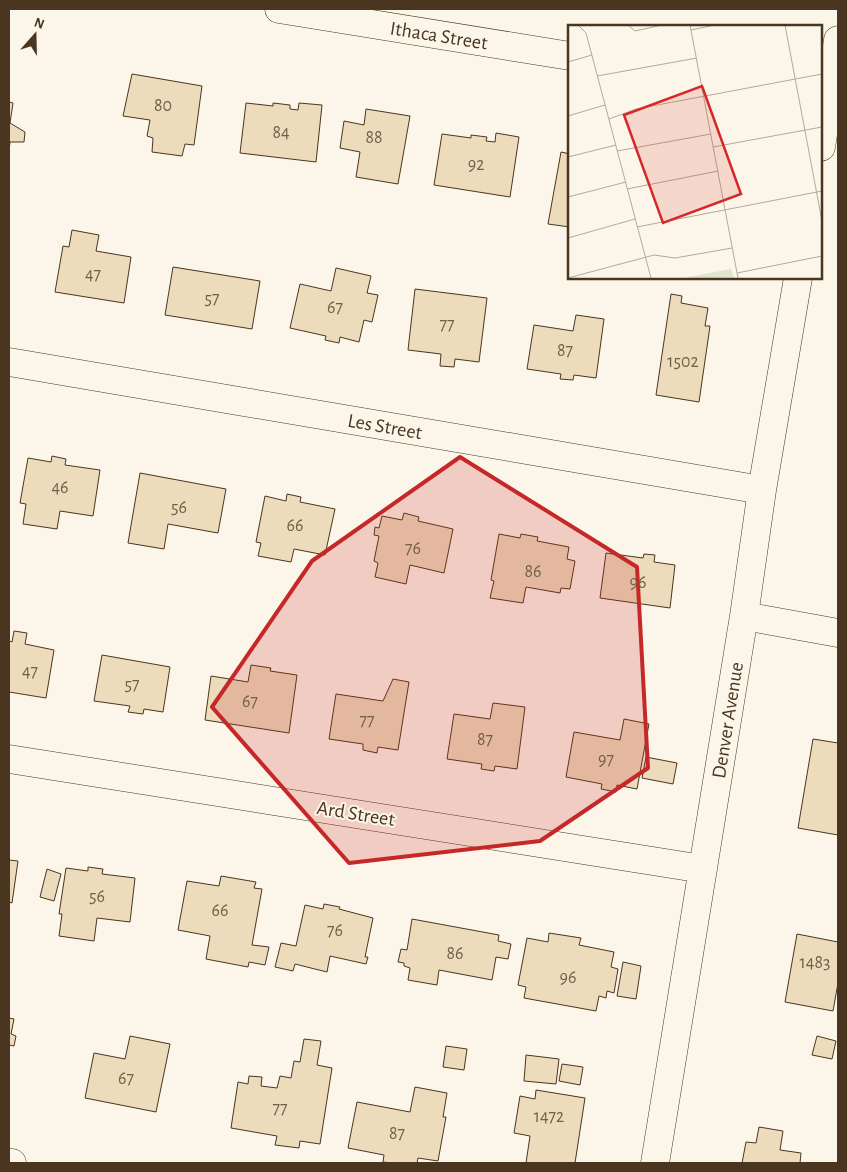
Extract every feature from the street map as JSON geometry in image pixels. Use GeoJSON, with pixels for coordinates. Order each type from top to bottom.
{"type":"FeatureCollection","features":[{"type":"Feature","properties":{"kind":"street","name":"Ithaca Street"},"geometry":{"type":"LineString","coordinates":[[279,9],[568,56]]}},
{"type":"Feature","properties":{"kind":"street"},"geometry":{"type":"LineString","coordinates":[[822,141],[838,40]]}},
{"type":"Feature","properties":{"kind":"street","name":"Denver Avenue"},"geometry":{"type":"LineString","coordinates":[[655,1163],[744,616],[762,490],[798,279]]}},
{"type":"Feature","properties":{"kind":"street","name":"Les Street"},"geometry":{"type":"LineString","coordinates":[[9,362],[762,490]]}},
{"type":"Feature","properties":{"kind":"street"},"geometry":{"type":"LineString","coordinates":[[744,616],[838,633]]}},
{"type":"Feature","properties":{"kind":"street","name":"Ard Street"},"geometry":{"type":"LineString","coordinates":[[9,759],[703,869]]}},
{"type":"Feature","properties":{"kind":"highlighted area"},"geometry":{"type":"Polygon","coordinates":[[[460,457],[637,567],[648,768],[540,841],[349,863],[212,707],[312,561],[460,457]]]}},
{"type":"Feature","properties":{"kind":"building"},"geometry":{"type":"Polygon","coordinates":[[[132,74],[202,86],[194,145],[185,144],[182,156],[152,152],[153,138],[147,136],[150,120],[123,116],[132,74]]]}},
{"type":"Feature","properties":{"kind":"building"},"geometry":{"type":"Polygon","coordinates":[[[9,102],[13,103],[10,123],[25,132],[24,142],[10,142],[9,151],[9,102]]]}},
{"type":"Feature","properties":{"kind":"building"},"geometry":{"type":"Polygon","coordinates":[[[246,103],[273,106],[273,103],[290,105],[290,109],[298,110],[299,103],[322,105],[316,162],[240,153],[246,103]]]}},
{"type":"Feature","properties":{"kind":"building"},"geometry":{"type":"Polygon","coordinates":[[[366,109],[410,116],[398,184],[356,177],[360,152],[340,148],[344,121],[364,125],[366,109]]]}},
{"type":"Feature","properties":{"kind":"building"},"geometry":{"type":"Polygon","coordinates":[[[496,133],[519,137],[510,197],[434,185],[442,134],[471,138],[471,135],[487,137],[486,141],[495,142],[496,133]]]}},
{"type":"Feature","properties":{"kind":"building"},"geometry":{"type":"Polygon","coordinates":[[[561,152],[568,154],[568,227],[548,224],[561,152]]]}},
{"type":"Feature","properties":{"kind":"building"},"geometry":{"type":"Polygon","coordinates":[[[72,230],[99,235],[96,251],[131,257],[124,303],[55,292],[63,246],[69,247],[72,230]]]}},
{"type":"Feature","properties":{"kind":"building"},"geometry":{"type":"Polygon","coordinates":[[[173,267],[260,281],[252,329],[165,315],[173,267]]]}},
{"type":"Feature","properties":{"kind":"building"},"geometry":{"type":"Polygon","coordinates":[[[336,268],[371,276],[367,293],[378,295],[372,322],[364,320],[359,342],[340,337],[339,343],[325,340],[326,336],[290,328],[300,284],[331,291],[336,268]]]}},
{"type":"Feature","properties":{"kind":"building"},"geometry":{"type":"Polygon","coordinates":[[[415,289],[487,298],[479,362],[455,359],[454,367],[440,366],[441,354],[408,350],[415,289]]]}},
{"type":"Feature","properties":{"kind":"building"},"geometry":{"type":"Polygon","coordinates":[[[671,294],[682,296],[681,303],[708,308],[705,326],[710,326],[699,402],[656,395],[671,294]]]}},
{"type":"Feature","properties":{"kind":"building"},"geometry":{"type":"Polygon","coordinates":[[[576,315],[604,319],[596,378],[574,375],[573,380],[560,379],[561,374],[527,369],[534,325],[573,331],[576,315]]]}},
{"type":"Feature","properties":{"kind":"building"},"geometry":{"type":"Polygon","coordinates":[[[52,456],[66,459],[65,465],[100,470],[93,516],[60,511],[57,529],[23,524],[26,504],[20,503],[28,458],[51,462],[52,456]]]}},
{"type":"Feature","properties":{"kind":"building"},"geometry":{"type":"Polygon","coordinates":[[[140,473],[226,489],[218,533],[168,524],[164,549],[128,543],[140,473]]]}},
{"type":"Feature","properties":{"kind":"building"},"geometry":{"type":"Polygon","coordinates":[[[287,494],[301,497],[300,502],[335,509],[325,555],[294,549],[291,562],[258,556],[261,543],[256,542],[265,496],[286,501],[287,494]]]}},
{"type":"Feature","properties":{"kind":"building"},"geometry":{"type":"Polygon","coordinates":[[[404,513],[419,517],[418,521],[453,529],[444,573],[410,565],[406,584],[375,577],[378,563],[374,561],[379,536],[374,535],[375,527],[379,528],[382,516],[402,520],[404,513]]]}},
{"type":"Feature","properties":{"kind":"building"},"geometry":{"type":"Polygon","coordinates":[[[499,534],[520,538],[521,534],[538,537],[537,541],[569,547],[567,559],[575,561],[570,589],[561,588],[560,593],[526,587],[523,603],[490,598],[494,581],[491,580],[499,534]]]}},
{"type":"Feature","properties":{"kind":"building"},"geometry":{"type":"Polygon","coordinates":[[[606,553],[643,558],[644,554],[655,555],[654,562],[675,565],[670,608],[600,598],[606,553]]]}},
{"type":"Feature","properties":{"kind":"building"},"geometry":{"type":"Polygon","coordinates":[[[14,631],[27,633],[25,644],[54,650],[46,698],[9,692],[9,641],[12,642],[14,631]]]}},
{"type":"Feature","properties":{"kind":"building"},"geometry":{"type":"Polygon","coordinates":[[[102,655],[170,667],[163,712],[144,709],[143,714],[128,712],[130,706],[94,701],[102,655]]]}},
{"type":"Feature","properties":{"kind":"building"},"geometry":{"type":"Polygon","coordinates":[[[251,665],[271,668],[270,671],[297,675],[289,733],[205,720],[211,676],[248,682],[251,665]]]}},
{"type":"Feature","properties":{"kind":"building"},"geometry":{"type":"Polygon","coordinates":[[[393,679],[409,682],[398,750],[378,747],[377,753],[363,750],[363,744],[329,739],[336,694],[383,701],[393,679]]]}},
{"type":"Feature","properties":{"kind":"building"},"geometry":{"type":"Polygon","coordinates":[[[493,703],[525,707],[517,769],[495,766],[494,771],[481,769],[482,764],[447,759],[454,714],[490,719],[493,703]]]}},
{"type":"Feature","properties":{"kind":"building"},"geometry":{"type":"Polygon","coordinates":[[[624,719],[649,724],[637,789],[617,785],[616,792],[601,789],[602,784],[566,777],[574,732],[620,740],[624,719]]]}},
{"type":"Feature","properties":{"kind":"building"},"geometry":{"type":"Polygon","coordinates":[[[813,739],[838,743],[838,835],[798,828],[813,739]]]}},
{"type":"Feature","properties":{"kind":"building"},"geometry":{"type":"Polygon","coordinates":[[[646,757],[677,763],[673,784],[642,778],[646,757]]]}},
{"type":"Feature","properties":{"kind":"building"},"geometry":{"type":"Polygon","coordinates":[[[9,860],[18,861],[12,903],[9,902],[9,860]]]}},
{"type":"Feature","properties":{"kind":"building"},"geometry":{"type":"Polygon","coordinates":[[[88,867],[103,869],[102,874],[135,878],[130,922],[97,918],[94,941],[59,936],[62,914],[59,914],[66,868],[88,871],[88,867]]]}},
{"type":"Feature","properties":{"kind":"building"},"geometry":{"type":"Polygon","coordinates":[[[47,869],[61,874],[54,901],[40,897],[47,869]]]}},
{"type":"Feature","properties":{"kind":"building"},"geometry":{"type":"Polygon","coordinates":[[[221,876],[256,882],[254,888],[262,889],[252,945],[269,947],[265,965],[249,962],[248,967],[206,959],[210,936],[178,930],[187,881],[219,886],[221,876]]]}},
{"type":"Feature","properties":{"kind":"building"},"geometry":{"type":"Polygon","coordinates":[[[324,904],[340,907],[339,909],[373,918],[365,957],[368,957],[366,964],[330,956],[327,972],[295,964],[293,971],[275,967],[281,943],[296,946],[305,905],[323,909],[324,904]]]}},
{"type":"Feature","properties":{"kind":"building"},"geometry":{"type":"Polygon","coordinates":[[[412,919],[499,935],[498,941],[511,944],[508,959],[496,957],[492,980],[439,970],[437,985],[408,980],[410,968],[404,966],[404,963],[398,962],[401,949],[407,950],[412,919]]]}},
{"type":"Feature","properties":{"kind":"building"},"geometry":{"type":"Polygon","coordinates":[[[549,933],[581,938],[579,945],[614,952],[611,967],[618,969],[614,993],[607,991],[606,998],[599,996],[596,1011],[524,998],[526,987],[518,985],[527,938],[548,942],[549,933]]]}},
{"type":"Feature","properties":{"kind":"building"},"geometry":{"type":"Polygon","coordinates":[[[797,934],[838,942],[838,983],[833,1011],[785,1002],[797,934]]]}},
{"type":"Feature","properties":{"kind":"building"},"geometry":{"type":"Polygon","coordinates":[[[623,962],[641,966],[636,999],[617,996],[623,962]]]}},
{"type":"Feature","properties":{"kind":"building"},"geometry":{"type":"Polygon","coordinates":[[[9,1018],[14,1019],[11,1034],[16,1036],[14,1046],[9,1045],[9,1018]]]}},
{"type":"Feature","properties":{"kind":"building"},"geometry":{"type":"Polygon","coordinates":[[[130,1036],[170,1044],[156,1112],[85,1098],[94,1053],[125,1059],[130,1036]]]}},
{"type":"Feature","properties":{"kind":"building"},"geometry":{"type":"Polygon","coordinates":[[[817,1036],[836,1041],[832,1059],[812,1055],[817,1036]]]}},
{"type":"Feature","properties":{"kind":"building"},"geometry":{"type":"Polygon","coordinates":[[[304,1039],[321,1041],[317,1065],[332,1068],[320,1144],[300,1141],[299,1148],[275,1145],[277,1136],[231,1128],[238,1082],[248,1084],[249,1076],[262,1077],[261,1086],[277,1088],[280,1076],[291,1078],[294,1061],[300,1062],[304,1039]]]}},
{"type":"Feature","properties":{"kind":"building"},"geometry":{"type":"Polygon","coordinates":[[[446,1046],[467,1049],[464,1070],[443,1067],[446,1046]]]}},
{"type":"Feature","properties":{"kind":"building"},"geometry":{"type":"Polygon","coordinates":[[[526,1055],[559,1059],[556,1084],[524,1081],[526,1055]]]}},
{"type":"Feature","properties":{"kind":"building"},"geometry":{"type":"Polygon","coordinates":[[[562,1064],[583,1067],[580,1085],[559,1081],[562,1064]]]}},
{"type":"Feature","properties":{"kind":"building"},"geometry":{"type":"Polygon","coordinates":[[[415,1087],[447,1093],[443,1117],[446,1117],[438,1161],[418,1158],[417,1163],[383,1162],[384,1155],[348,1148],[357,1102],[410,1112],[415,1087]]]}},
{"type":"Feature","properties":{"kind":"building"},"geometry":{"type":"Polygon","coordinates":[[[536,1090],[585,1098],[575,1163],[526,1163],[530,1136],[514,1133],[520,1096],[535,1099],[536,1090]]]}},
{"type":"Feature","properties":{"kind":"building"},"geometry":{"type":"Polygon","coordinates":[[[759,1127],[783,1131],[780,1150],[801,1153],[800,1163],[742,1163],[746,1142],[756,1143],[759,1127]]]}}]}
